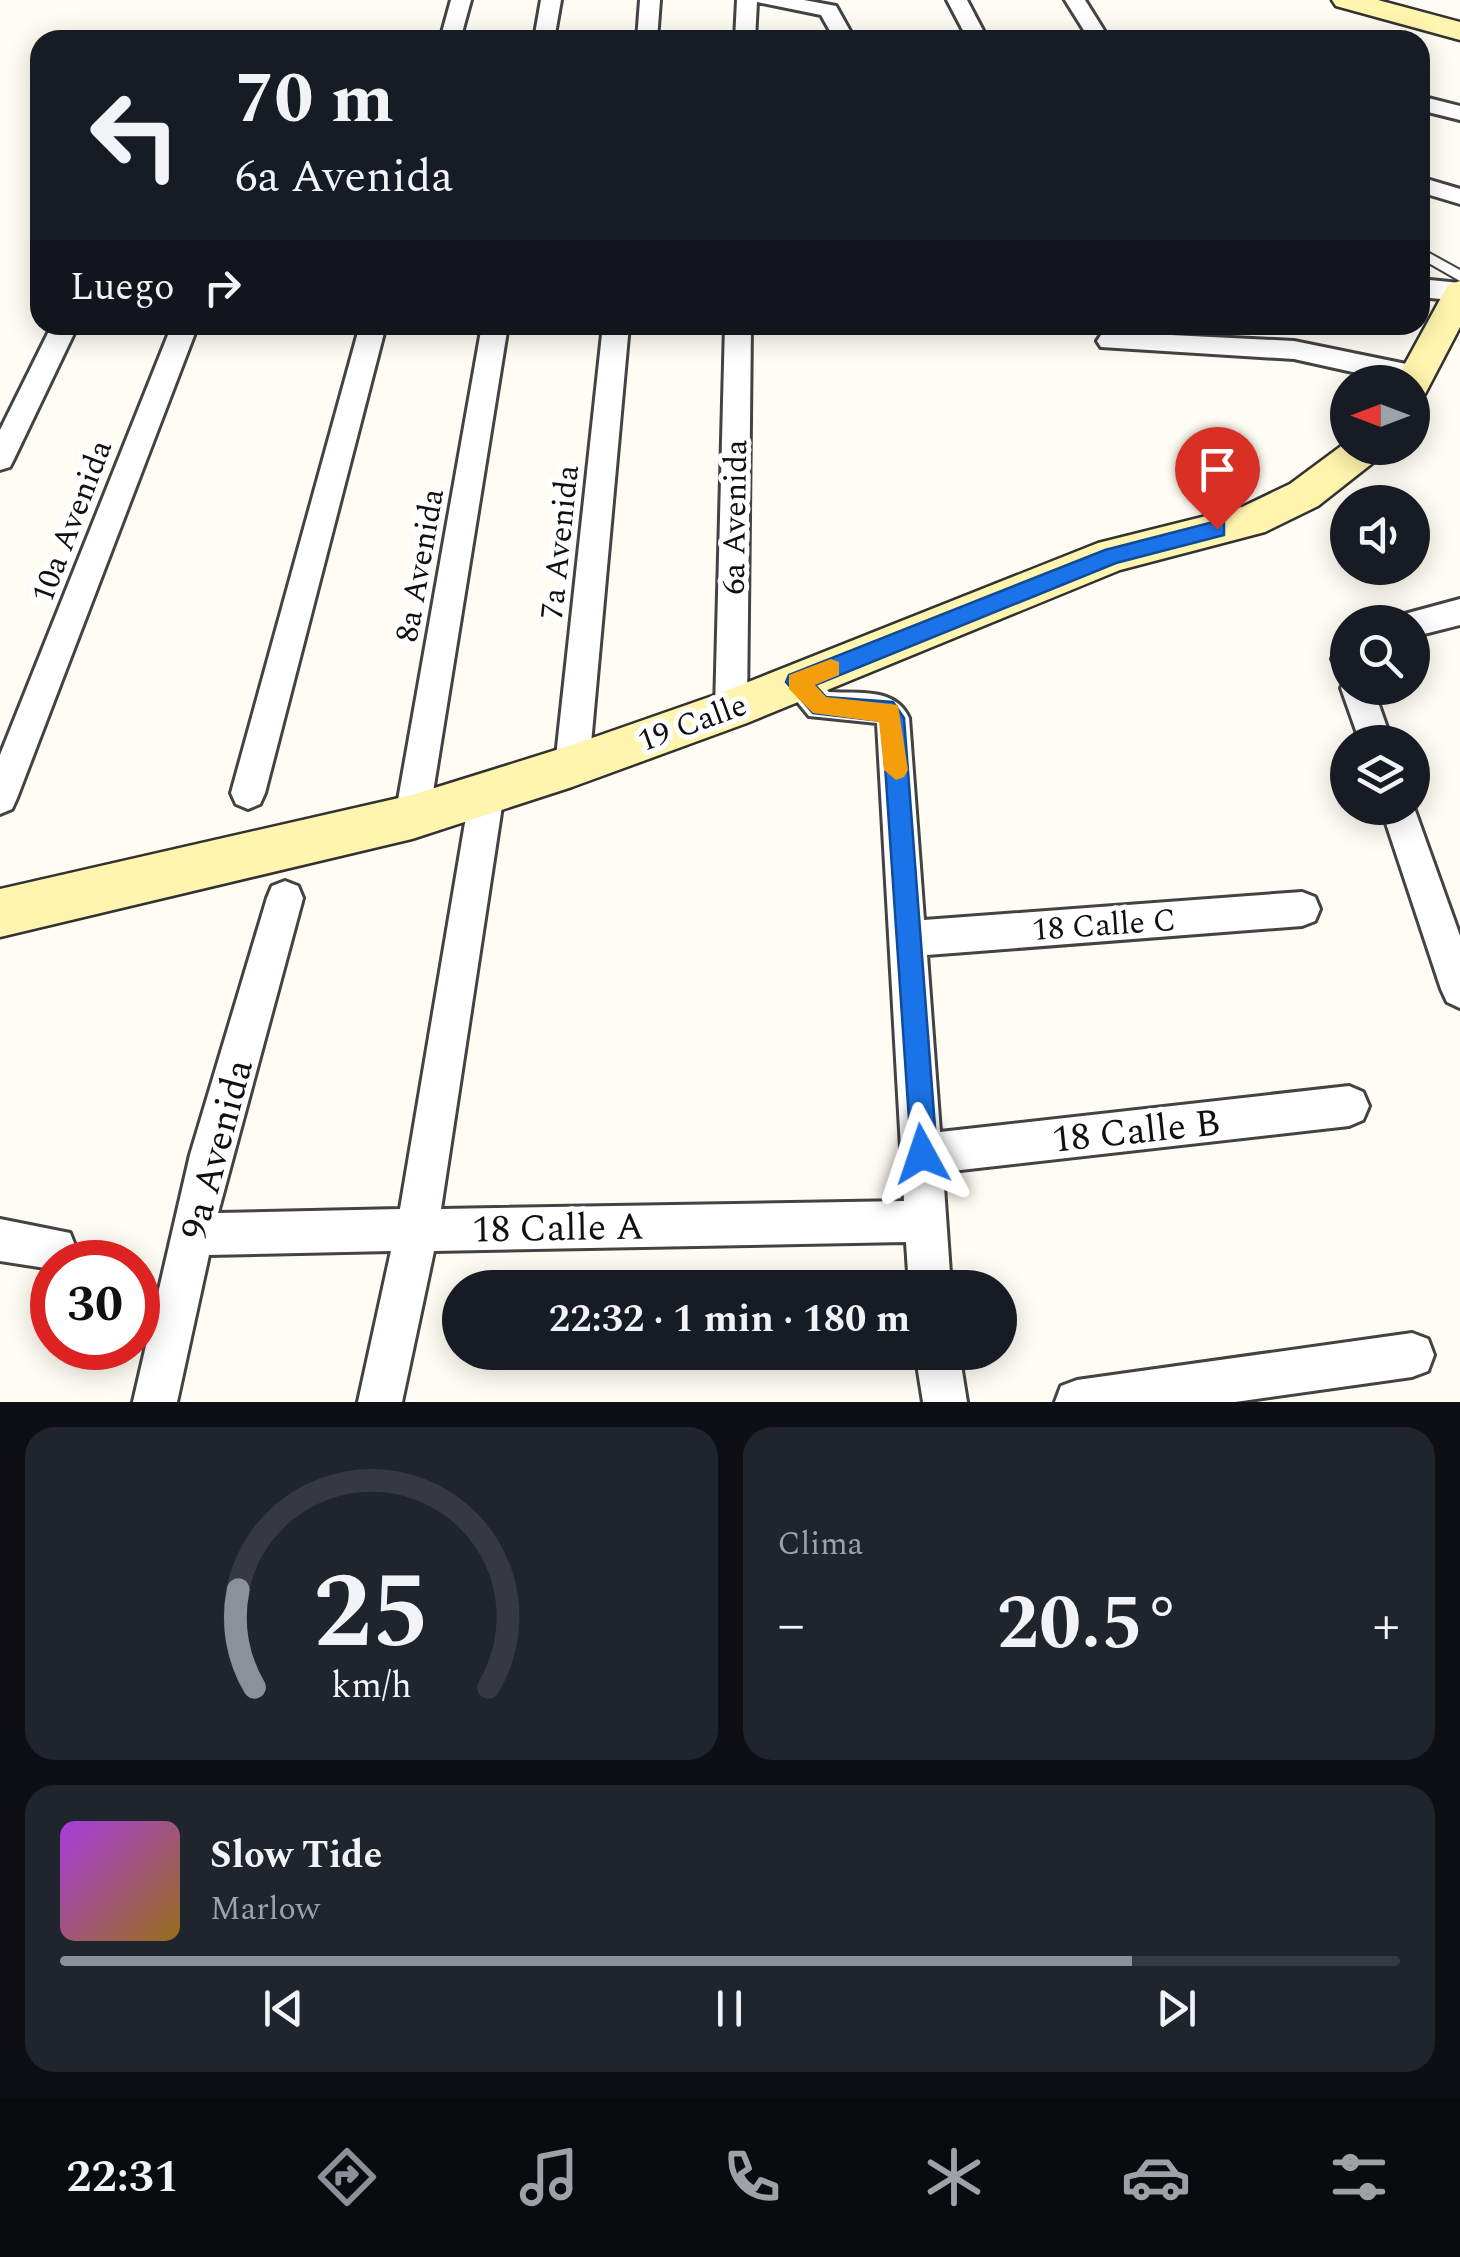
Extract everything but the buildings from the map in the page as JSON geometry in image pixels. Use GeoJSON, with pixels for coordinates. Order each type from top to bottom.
{"type":"FeatureCollection","features":[{"type":"Feature","properties":{"kind":"street"},"geometry":{"type":"LineString","coordinates":[[453,30],[461,0]]}},
{"type":"Feature","properties":{"kind":"street"},"geometry":{"type":"LineString","coordinates":[[546,30],[551,0]]}},
{"type":"Feature","properties":{"kind":"street"},"geometry":{"type":"LineString","coordinates":[[648,30],[650,0]]}},
{"type":"Feature","properties":{"kind":"street"},"geometry":{"type":"LineString","coordinates":[[746,0],[746,30]]}},
{"type":"Feature","properties":{"kind":"street"},"geometry":{"type":"LineString","coordinates":[[766,0],[830,10],[839,30]]}},
{"type":"Feature","properties":{"kind":"street"},"geometry":{"type":"LineString","coordinates":[[957,0],[973,30]]}},
{"type":"Feature","properties":{"kind":"street"},"geometry":{"type":"LineString","coordinates":[[1074,0],[1094,30]]}},
{"type":"Feature","properties":{"kind":"street"},"geometry":{"type":"LineString","coordinates":[[1346,0],[1460,31]]}},
{"type":"Feature","properties":{"kind":"street"},"geometry":{"type":"LineString","coordinates":[[1430,105],[1460,113]]}},
{"type":"Feature","properties":{"kind":"street"},"geometry":{"type":"LineString","coordinates":[[1430,187],[1460,197]]}},
{"type":"Feature","properties":{"kind":"street"},"geometry":{"type":"LineString","coordinates":[[1422,365],[1460,292],[1430,289]]}},
{"type":"Feature","properties":{"kind":"street"},"geometry":{"type":"LineString","coordinates":[[0,458],[60,335]]}},
{"type":"Feature","properties":{"kind":"street","name":"10a Avenida"},"geometry":{"type":"LineString","coordinates":[[0,798],[180,335]]}},
{"type":"Feature","properties":{"kind":"street"},"geometry":{"type":"LineString","coordinates":[[248,793],[371,335]]}},
{"type":"Feature","properties":{"kind":"street","name":"8a Avenida"},"geometry":{"type":"LineString","coordinates":[[412,817],[493,335]]}},
{"type":"Feature","properties":{"kind":"street","name":"7a Avenida"},"geometry":{"type":"LineString","coordinates":[[572,766],[615,335]]}},
{"type":"Feature","properties":{"kind":"street","name":"6a Avenida"},"geometry":{"type":"LineString","coordinates":[[731,709],[738,335]]}},
{"type":"Feature","properties":{"kind":"street"},"geometry":{"type":"LineString","coordinates":[[1110,342],[1294,350],[1352,365]]}},
{"type":"Feature","properties":{"kind":"street","name":"19 Calle"},"geometry":{"type":"LineString","coordinates":[[0,914],[412,817],[572,766],[731,709],[1112,556],[1252,520],[1304,495],[1343,465]]}},
{"type":"Feature","properties":{"kind":"street"},"geometry":{"type":"LineString","coordinates":[[1430,620],[1460,612]]}},
{"type":"Feature","properties":{"kind":"street"},"geometry":{"type":"LineString","coordinates":[[797,682],[821,706],[885,709],[893,718],[928,1270]]}},
{"type":"Feature","properties":{"kind":"street"},"geometry":{"type":"LineString","coordinates":[[380,1402],[417,1230],[487,793]]}},
{"type":"Feature","properties":{"kind":"street"},"geometry":{"type":"LineString","coordinates":[[1404,825],[1460,988]]}},
{"type":"Feature","properties":{"kind":"street","name":"9a Avenida"},"geometry":{"type":"LineString","coordinates":[[155,1402],[210,1155],[285,898]]}},
{"type":"Feature","properties":{"kind":"street","name":"18 Calle C"},"geometry":{"type":"LineString","coordinates":[[905,939],[1302,910]]}},
{"type":"Feature","properties":{"kind":"street","name":"18 Calle B"},"geometry":{"type":"LineString","coordinates":[[922,1154],[1349,1106]]}},
{"type":"Feature","properties":{"kind":"street","name":"18 Calle A"},"geometry":{"type":"LineString","coordinates":[[193,1234],[923,1221]]}},
{"type":"Feature","properties":{"kind":"street"},"geometry":{"type":"LineString","coordinates":[[0,1240],[30,1244]]}},
{"type":"Feature","properties":{"kind":"street"},"geometry":{"type":"LineString","coordinates":[[1076,1402],[1412,1355]]}},
{"type":"Feature","properties":{"kind":"street"},"geometry":{"type":"LineString","coordinates":[[940,1370],[946,1402]]}},
{"type":"Feature","properties":{"kind":"lane"},"geometry":{"type":"LineString","coordinates":[[1430,258],[1460,276]]}},
{"type":"Feature","properties":{"kind":"slow traffic"},"geometry":{"type":"LineString","coordinates":[[831,668],[797,682],[821,706],[890,712],[896,770]]}},
{"type":"Feature","properties":{"kind":"route"},"geometry":{"type":"LineString","coordinates":[[922,1154],[893,718],[885,709],[821,706],[797,682],[1112,556],[1217,529]]}}]}
